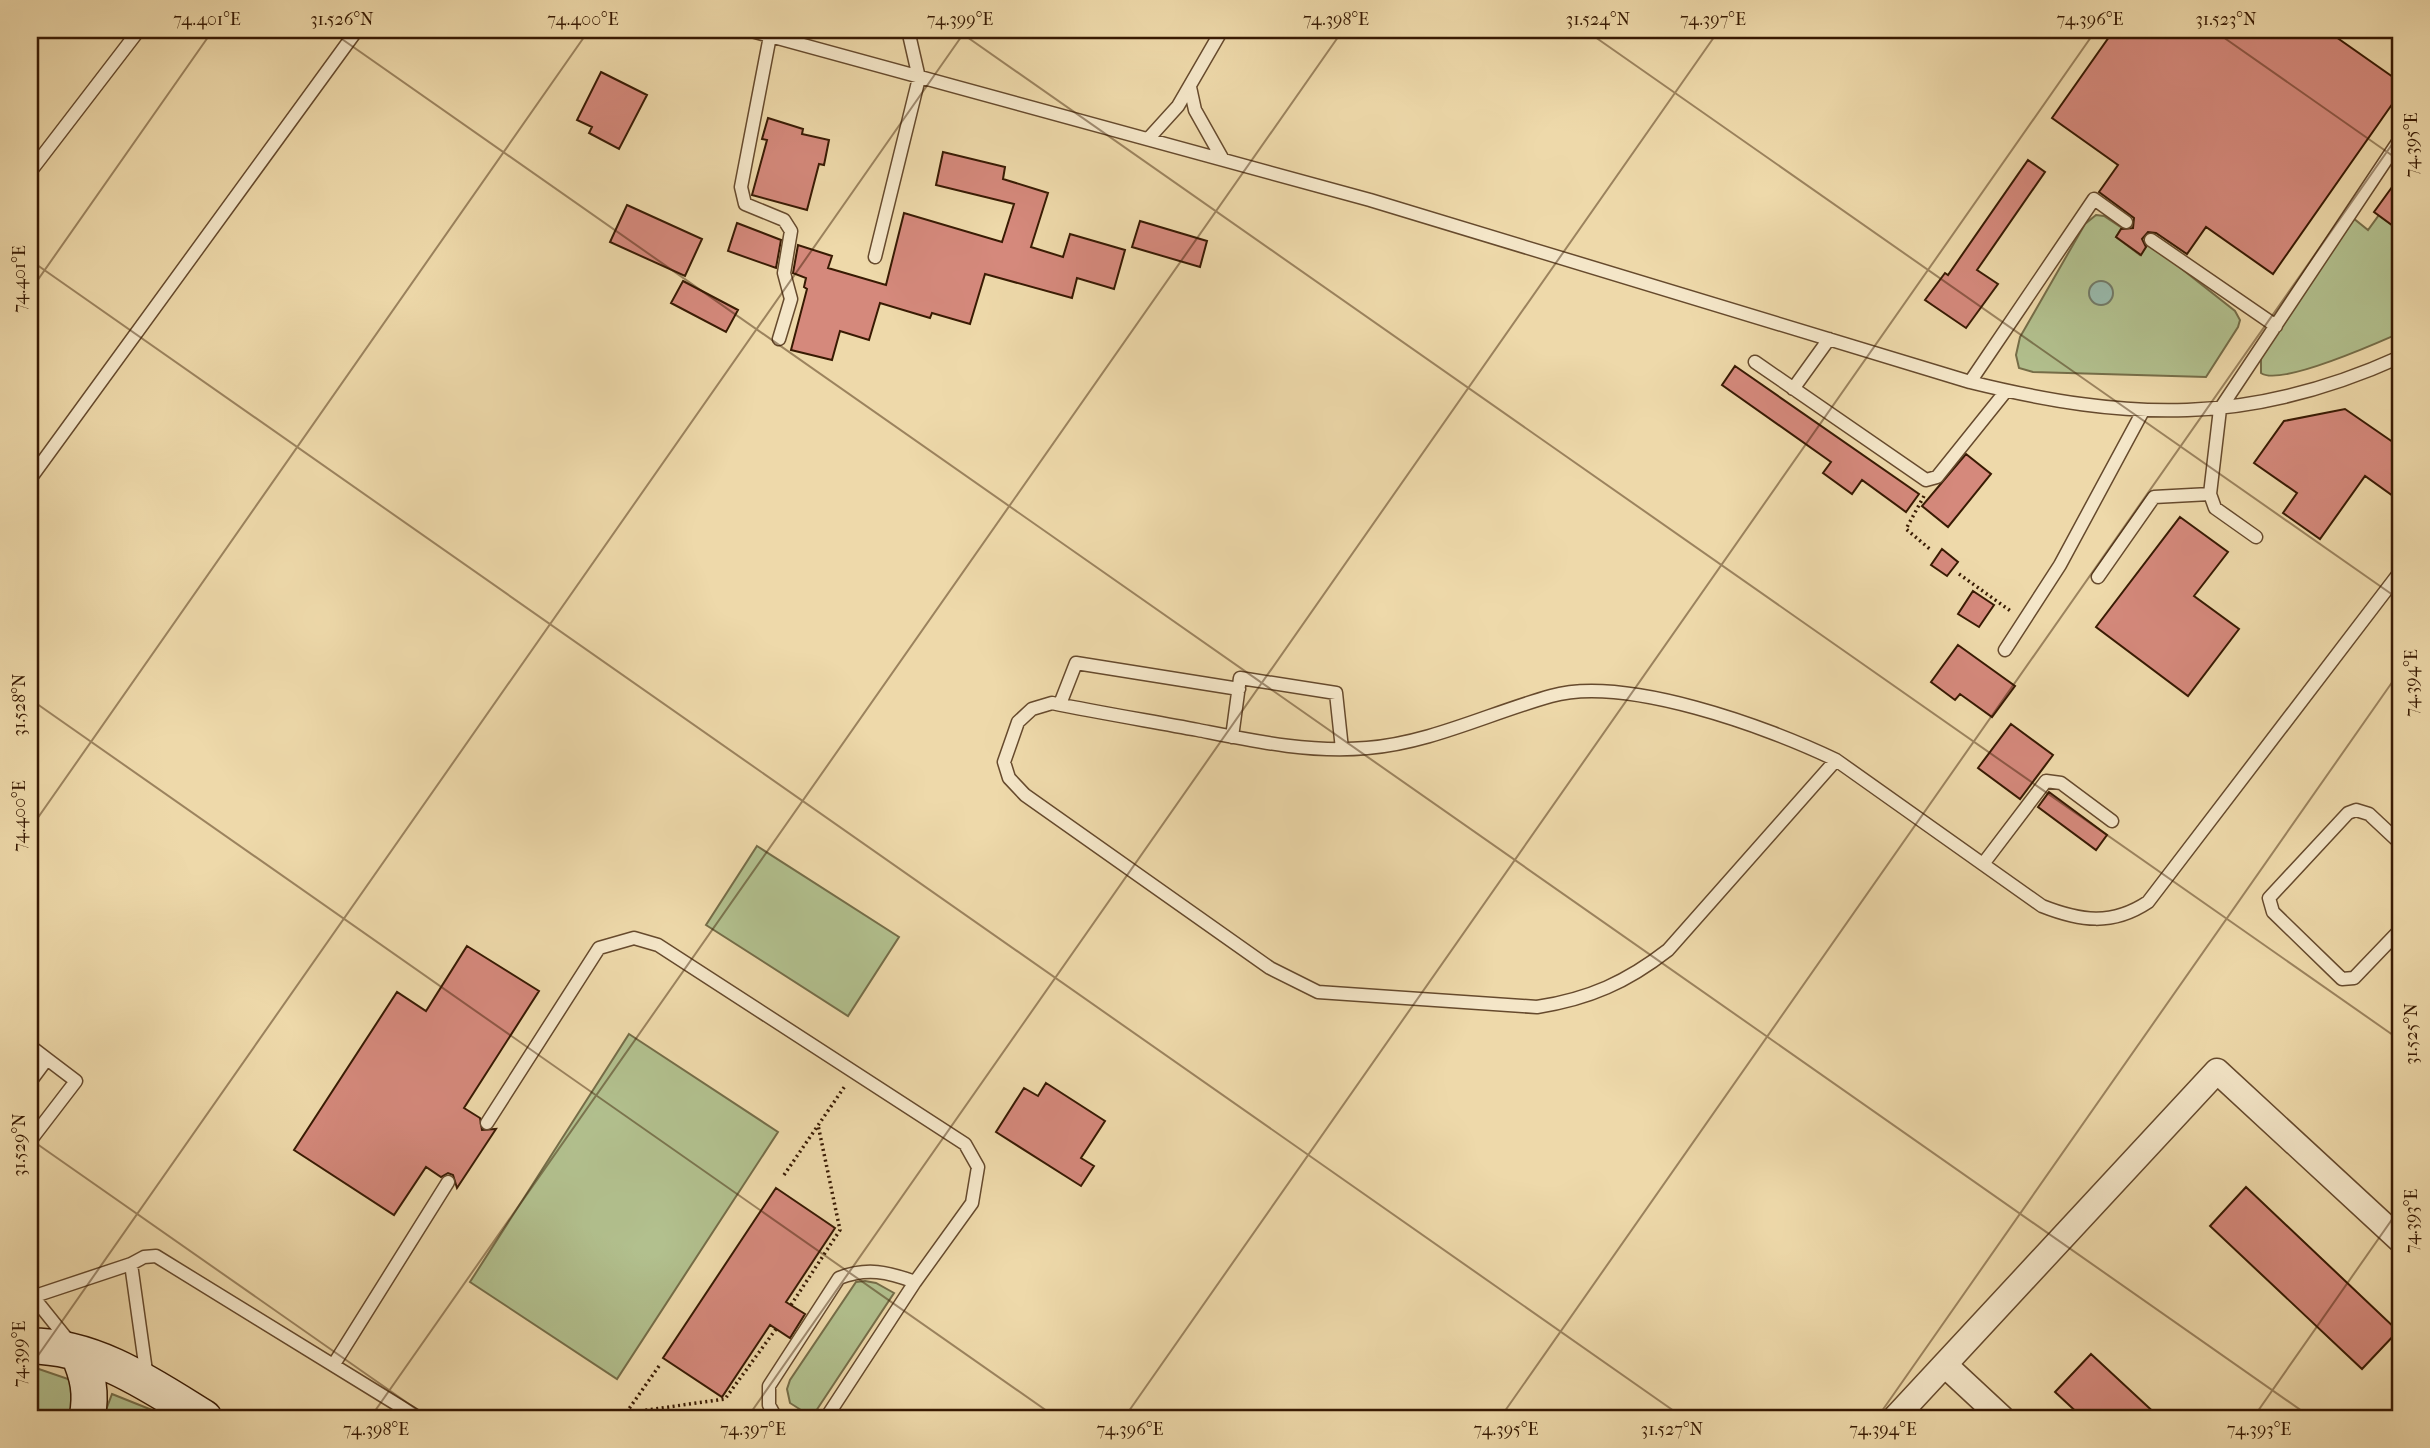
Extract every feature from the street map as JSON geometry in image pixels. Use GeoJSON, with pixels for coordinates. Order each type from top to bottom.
{"type":"FeatureCollection","features":[{"type":"Feature","properties":{"kind":"main road"},"geometry":{"type":"LineString","coordinates":[[30,1346],[47,1346],[104,1362],[148,1384],[204,1418]]}},
{"type":"Feature","properties":{"kind":"main road"},"geometry":{"type":"LineString","coordinates":[[78,1353],[89,1379],[87,1418]]}},
{"type":"Feature","properties":{"kind":"street"},"geometry":{"type":"LineString","coordinates":[[1895,1418],[2217,1070],[2400,1240]]}},
{"type":"Feature","properties":{"kind":"street"},"geometry":{"type":"LineString","coordinates":[[1945,1365],[2002,1418]]}},
{"type":"Feature","properties":{"kind":"lane"},"geometry":{"type":"LineString","coordinates":[[30,172],[139,30]]}},
{"type":"Feature","properties":{"kind":"lane"},"geometry":{"type":"LineString","coordinates":[[30,479],[357,30]]}},
{"type":"Feature","properties":{"kind":"lane"},"geometry":{"type":"LineString","coordinates":[[748,30],[1222,158],[1970,382],[2063,404],[2143,411],[2220,409],[2321,387],[2400,357]]}},
{"type":"Feature","properties":{"kind":"lane"},"geometry":{"type":"LineString","coordinates":[[875,257],[919,78],[908,30]]}},
{"type":"Feature","properties":{"kind":"lane"},"geometry":{"type":"LineString","coordinates":[[1149,138],[1191,87],[1222,30]]}},
{"type":"Feature","properties":{"kind":"lane"},"geometry":{"type":"LineString","coordinates":[[770,36],[741,187],[745,204],[784,220],[792,231],[785,273],[791,299],[779,338]]}},
{"type":"Feature","properties":{"kind":"lane"},"geometry":{"type":"LineString","coordinates":[[1191,87],[1195,110],[1222,158]]}},
{"type":"Feature","properties":{"kind":"lane"},"geometry":{"type":"LineString","coordinates":[[2256,537],[2215,508],[2210,494],[2220,409],[2400,139]]}},
{"type":"Feature","properties":{"kind":"lane"},"geometry":{"type":"LineString","coordinates":[[1970,382],[2094,200],[2126,222]]}},
{"type":"Feature","properties":{"kind":"lane"},"geometry":{"type":"LineString","coordinates":[[2151,240],[2276,326]]}},
{"type":"Feature","properties":{"kind":"lane"},"geometry":{"type":"LineString","coordinates":[[1793,389],[1829,339]]}},
{"type":"Feature","properties":{"kind":"lane"},"geometry":{"type":"LineString","coordinates":[[1755,362],[1921,478],[1932,480],[2006,391]]}},
{"type":"Feature","properties":{"kind":"lane"},"geometry":{"type":"LineString","coordinates":[[2006,650],[2060,565],[2143,411]]}},
{"type":"Feature","properties":{"kind":"lane"},"geometry":{"type":"LineString","coordinates":[[2098,577],[2154,497],[2210,494]]}},
{"type":"Feature","properties":{"kind":"lane"},"geometry":{"type":"LineString","coordinates":[[1836,760],[1668,950],[1637,974],[1603,992],[1570,1002],[1537,1007],[1318,992],[1270,968],[1017,786],[1009,778],[1004,762],[1018,722],[1032,709],[1052,703],[1280,746],[1342,749],[1410,741],[1553,695],[1619,691],[1651,697],[1770,732],[1836,760],[2042,906],[2067,916],[2114,919],[2131,914],[2148,902],[2400,572]]}},
{"type":"Feature","properties":{"kind":"lane"},"geometry":{"type":"LineString","coordinates":[[1060,704],[1076,663],[1238,689]]}},
{"type":"Feature","properties":{"kind":"lane"},"geometry":{"type":"LineString","coordinates":[[1232,737],[1240,678],[1336,693],[1342,749]]}},
{"type":"Feature","properties":{"kind":"lane"},"geometry":{"type":"LineString","coordinates":[[1983,864],[2046,781],[2061,783],[2112,821]]}},
{"type":"Feature","properties":{"kind":"lane"},"geometry":{"type":"LineString","coordinates":[[2400,843],[2369,814],[2356,810],[2348,813],[2269,898],[2273,912],[2342,979],[2354,978],[2400,930]]}},
{"type":"Feature","properties":{"kind":"lane"},"geometry":{"type":"LineString","coordinates":[[487,1123],[599,948],[634,938],[658,945],[965,1144],[978,1167],[972,1203],[915,1282],[826,1418]]}},
{"type":"Feature","properties":{"kind":"lane"},"geometry":{"type":"LineString","coordinates":[[30,1046],[76,1081],[30,1141]]}},
{"type":"Feature","properties":{"kind":"lane"},"geometry":{"type":"LineString","coordinates":[[30,1082],[47,1059]]}},
{"type":"Feature","properties":{"kind":"lane"},"geometry":{"type":"LineString","coordinates":[[334,1364],[448,1182]]}},
{"type":"Feature","properties":{"kind":"lane"},"geometry":{"type":"LineString","coordinates":[[78,1353],[32,1294],[131,1264],[144,1257],[156,1256],[419,1418]]}},
{"type":"Feature","properties":{"kind":"lane"},"geometry":{"type":"LineString","coordinates":[[131,1264],[148,1384]]}},
{"type":"Feature","properties":{"kind":"lane"},"geometry":{"type":"LineString","coordinates":[[776,1418],[769,1405],[769,1386],[839,1278],[853,1272],[885,1271],[915,1282]]}},
{"type":"Feature","properties":{"kind":"path"},"geometry":{"type":"LineString","coordinates":[[1931,550],[1906,529],[1932,480]]}},
{"type":"Feature","properties":{"kind":"path"},"geometry":{"type":"LineString","coordinates":[[1959,575],[2025,622]]}},
{"type":"Feature","properties":{"kind":"path"},"geometry":{"type":"LineString","coordinates":[[784,1175],[854,1072]]}},
{"type":"Feature","properties":{"kind":"path"},"geometry":{"type":"LineString","coordinates":[[791,1305],[840,1230],[818,1125]]}},
{"type":"Feature","properties":{"kind":"path"},"geometry":{"type":"LineString","coordinates":[[659,1366],[626,1413],[725,1399],[776,1329]]}},
{"type":"Feature","properties":{"kind":"green space"},"geometry":{"type":"Polygon","coordinates":[[[2096,215],[2104,216],[2122,228],[2116,237],[2140,255],[2149,243],[2235,311],[2240,320],[2238,327],[2206,377],[2033,372],[2019,368],[2016,355],[2020,337],[2085,224],[2096,215]]]}},
{"type":"Feature","properties":{"kind":"green space"},"geometry":{"type":"Polygon","coordinates":[[[2379,215],[2400,231],[2400,333],[2307,369],[2271,376],[2261,373],[2261,358],[2353,218],[2368,230],[2379,215]]]}},
{"type":"Feature","properties":{"kind":"green space"},"geometry":{"type":"Polygon","coordinates":[[[757,846],[899,937],[848,1016],[706,925],[757,846]]]}},
{"type":"Feature","properties":{"kind":"green space"},"geometry":{"type":"Polygon","coordinates":[[[629,1034],[778,1132],[617,1379],[470,1282],[629,1034]]]}},
{"type":"Feature","properties":{"kind":"green space"},"geometry":{"type":"Polygon","coordinates":[[[856,1282],[876,1283],[894,1293],[812,1417],[790,1403],[787,1389],[790,1380],[856,1282]]]}},
{"type":"Feature","properties":{"kind":"green space"},"geometry":{"type":"Polygon","coordinates":[[[30,1366],[71,1380],[76,1407],[68,1418],[30,1418],[30,1366]]]}},
{"type":"Feature","properties":{"kind":"green space"},"geometry":{"type":"Polygon","coordinates":[[[112,1394],[172,1418],[103,1418],[112,1394]]]}},
{"type":"Feature","properties":{"kind":"shaded area"},"geometry":{"type":"Polygon","coordinates":[[[2101,281],[2112,288],[2113,293],[2106,304],[2101,305],[2090,298],[2089,293],[2096,282],[2101,281]]]}},
{"type":"Feature","properties":{"kind":"building"},"geometry":{"type":"Polygon","coordinates":[[[2114,30],[2326,30],[2400,82],[2400,93],[2273,274],[2206,227],[2187,254],[2156,233],[2148,232],[2142,239],[2146,247],[2141,255],[2116,237],[2121,229],[2133,228],[2134,218],[2099,192],[2118,165],[2052,118],[2114,30]]]}},
{"type":"Feature","properties":{"kind":"building"},"geometry":{"type":"Polygon","coordinates":[[[601,72],[647,95],[619,149],[589,133],[592,127],[577,120],[601,72]]]}},
{"type":"Feature","properties":{"kind":"building"},"geometry":{"type":"Polygon","coordinates":[[[768,118],[803,129],[802,134],[829,140],[824,165],[819,164],[807,210],[752,195],[767,140],[762,139],[768,118]]]}},
{"type":"Feature","properties":{"kind":"building"},"geometry":{"type":"Polygon","coordinates":[[[943,152],[1005,167],[1003,179],[1048,193],[1031,247],[1063,257],[1070,234],[1125,250],[1114,289],[1077,278],[1072,298],[985,274],[970,324],[932,313],[930,318],[880,303],[869,340],[840,331],[832,360],[791,350],[807,289],[804,287],[806,278],[793,273],[798,245],[832,256],[828,268],[886,285],[904,213],[1002,242],[1014,204],[936,185],[943,152]]]}},
{"type":"Feature","properties":{"kind":"building"},"geometry":{"type":"Polygon","coordinates":[[[2028,160],[2045,172],[1977,270],[1998,284],[1966,328],[1925,300],[1945,273],[1948,275],[2028,160]]]}},
{"type":"Feature","properties":{"kind":"building"},"geometry":{"type":"Polygon","coordinates":[[[2400,176],[2400,231],[2374,212],[2400,176]]]}},
{"type":"Feature","properties":{"kind":"building"},"geometry":{"type":"Polygon","coordinates":[[[627,205],[702,239],[685,276],[610,242],[627,205]]]}},
{"type":"Feature","properties":{"kind":"building"},"geometry":{"type":"Polygon","coordinates":[[[1140,221],[1207,241],[1200,267],[1132,247],[1140,221]]]}},
{"type":"Feature","properties":{"kind":"building"},"geometry":{"type":"Polygon","coordinates":[[[737,223],[781,240],[776,268],[728,251],[737,223]]]}},
{"type":"Feature","properties":{"kind":"building"},"geometry":{"type":"Polygon","coordinates":[[[683,281],[738,310],[726,332],[671,303],[683,281]]]}},
{"type":"Feature","properties":{"kind":"building"},"geometry":{"type":"Polygon","coordinates":[[[1735,366],[1919,494],[1906,512],[1862,480],[1852,494],[1823,473],[1831,462],[1722,385],[1735,366]]]}},
{"type":"Feature","properties":{"kind":"building"},"geometry":{"type":"Polygon","coordinates":[[[2345,409],[2400,447],[2400,501],[2365,476],[2320,539],[2283,513],[2297,493],[2254,463],[2284,421],[2345,409]]]}},
{"type":"Feature","properties":{"kind":"building"},"geometry":{"type":"Polygon","coordinates":[[[1966,454],[1991,474],[1948,527],[1922,506],[1966,454]]]}},
{"type":"Feature","properties":{"kind":"building"},"geometry":{"type":"Polygon","coordinates":[[[2180,517],[2228,552],[2194,596],[2239,629],[2188,696],[2096,627],[2180,517]]]}},
{"type":"Feature","properties":{"kind":"building"},"geometry":{"type":"Polygon","coordinates":[[[1942,549],[1958,562],[1947,576],[1931,565],[1942,549]]]}},
{"type":"Feature","properties":{"kind":"building"},"geometry":{"type":"Polygon","coordinates":[[[1973,591],[1994,605],[1979,627],[1958,614],[1973,591]]]}},
{"type":"Feature","properties":{"kind":"building"},"geometry":{"type":"Polygon","coordinates":[[[1958,645],[2015,686],[1992,717],[1960,694],[1955,700],[1931,682],[1958,645]]]}},
{"type":"Feature","properties":{"kind":"building"},"geometry":{"type":"Polygon","coordinates":[[[2011,724],[2053,755],[2020,799],[1978,768],[2011,724]]]}},
{"type":"Feature","properties":{"kind":"building"},"geometry":{"type":"Polygon","coordinates":[[[2049,792],[2107,835],[2096,850],[2038,807],[2049,792]]]}},
{"type":"Feature","properties":{"kind":"building"},"geometry":{"type":"Polygon","coordinates":[[[467,946],[539,991],[464,1108],[480,1118],[482,1130],[496,1129],[457,1188],[453,1175],[448,1173],[441,1177],[426,1167],[394,1215],[294,1150],[397,992],[426,1011],[467,946]]]}},
{"type":"Feature","properties":{"kind":"building"},"geometry":{"type":"Polygon","coordinates":[[[1046,1083],[1105,1121],[1081,1158],[1094,1166],[1081,1186],[996,1132],[1024,1088],[1038,1096],[1046,1083]]]}},
{"type":"Feature","properties":{"kind":"building"},"geometry":{"type":"Polygon","coordinates":[[[2246,1187],[2398,1331],[2362,1369],[2210,1226],[2246,1187]]]}},
{"type":"Feature","properties":{"kind":"building"},"geometry":{"type":"Polygon","coordinates":[[[776,1188],[835,1228],[786,1302],[805,1314],[790,1338],[770,1325],[722,1397],[663,1358],[776,1188]]]}},
{"type":"Feature","properties":{"kind":"building"},"geometry":{"type":"Polygon","coordinates":[[[2091,1354],[2160,1418],[2083,1418],[2055,1392],[2091,1354]]]}}]}
